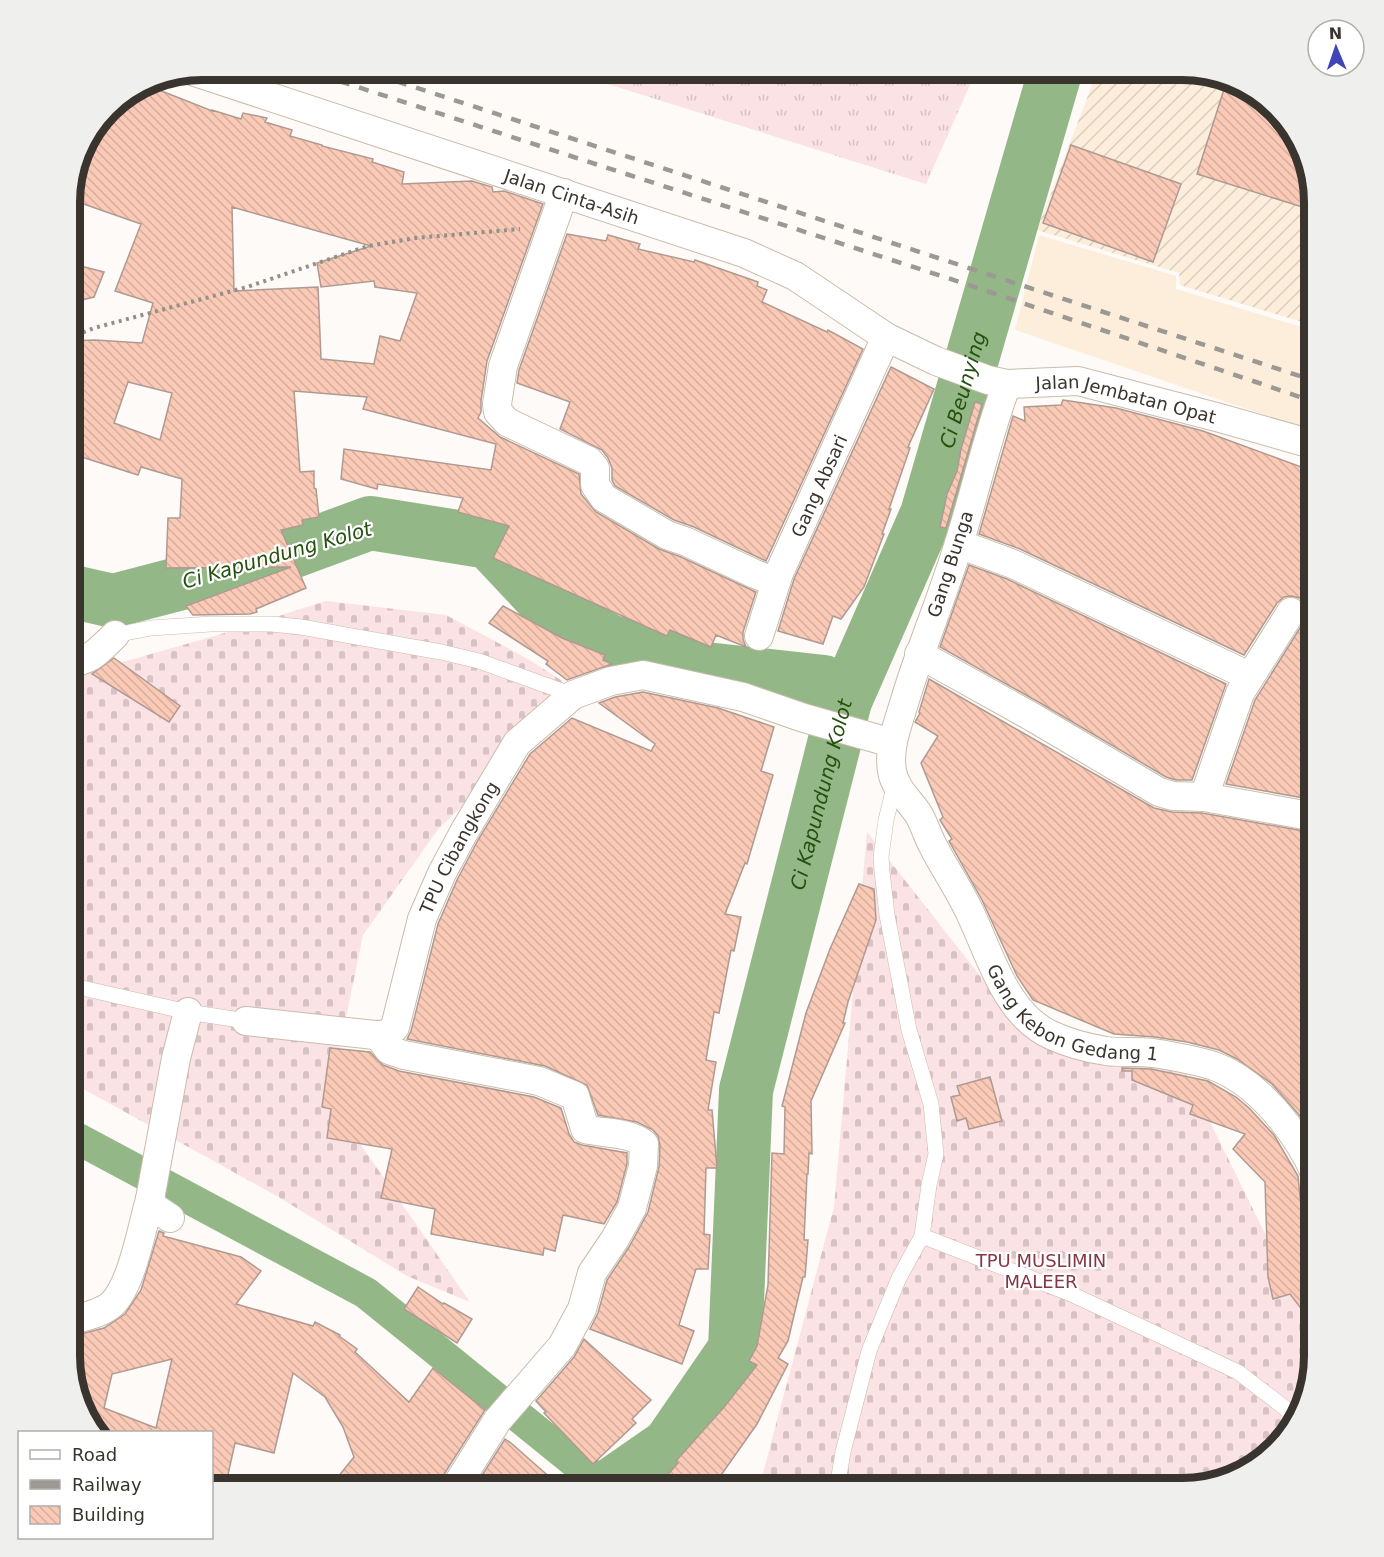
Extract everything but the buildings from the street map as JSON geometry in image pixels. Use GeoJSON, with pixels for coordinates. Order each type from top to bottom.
{"type":"FeatureCollection","features":[{"type":"Feature","properties":{"kind":"street","name":"Jalan Cinta-Asih"},"geometry":{"type":"LineString","coordinates":[[219,80],[564,193],[768,263],[795,276],[886,337],[936,361]]}},
{"type":"Feature","properties":{"kind":"street"},"geometry":{"type":"LineString","coordinates":[[564,193],[503,366],[497,397],[500,417],[589,461],[595,468],[595,485],[604,498],[667,536],[687,542],[776,582]]}},
{"type":"Feature","properties":{"kind":"street","name":"Gang Absari"},"geometry":{"type":"LineString","coordinates":[[759,636],[776,582],[886,337]]}},
{"type":"Feature","properties":{"kind":"street","name":"Jalan Jembatan Opat"},"geometry":{"type":"LineString","coordinates":[[936,361],[997,382],[1078,381],[1304,443]]}},
{"type":"Feature","properties":{"kind":"street","name":"Gang Bunga"},"geometry":{"type":"LineString","coordinates":[[896,782],[892,773],[887,742],[959,544],[993,419],[997,382]]}},
{"type":"Feature","properties":{"kind":"street"},"geometry":{"type":"LineString","coordinates":[[959,544],[1013,564],[1249,676]]}},
{"type":"Feature","properties":{"kind":"street"},"geometry":{"type":"LineString","coordinates":[[1204,797],[1240,693],[1291,612]]}},
{"type":"Feature","properties":{"kind":"street"},"geometry":{"type":"LineString","coordinates":[[80,661],[86,660],[107,643]]}},
{"type":"Feature","properties":{"kind":"street"},"geometry":{"type":"LineString","coordinates":[[919,654],[1034,717],[1159,792],[1173,796],[1204,797],[1304,815]]}},
{"type":"Feature","properties":{"kind":"street","name":"TPU Cibangkong"},"geometry":{"type":"LineString","coordinates":[[378,1035],[387,1034],[395,1027],[422,919],[442,873],[464,832],[517,742],[573,694],[610,681],[643,675],[742,697],[887,742]]}},
{"type":"Feature","properties":{"kind":"street","name":"Gang Kebon Gedang 1"},"geometry":{"type":"LineString","coordinates":[[896,782],[921,819],[970,912],[1003,984],[1024,1017],[1048,1034],[1075,1044],[1106,1051],[1151,1053],[1201,1063],[1231,1075],[1244,1082],[1275,1112],[1304,1150]]}},
{"type":"Feature","properties":{"kind":"street"},"geometry":{"type":"LineString","coordinates":[[80,1318],[98,1312],[113,1303],[128,1277],[157,1203],[159,1146],[176,1058],[188,1012]]}},
{"type":"Feature","properties":{"kind":"street"},"geometry":{"type":"LineString","coordinates":[[233,1018],[378,1035],[389,1050],[404,1055],[540,1082],[575,1096],[585,1129],[634,1136],[644,1144],[643,1166],[632,1208],[592,1273],[582,1310],[562,1346],[497,1421],[461,1478]]}},
{"type":"Feature","properties":{"kind":"lane"},"geometry":{"type":"LineString","coordinates":[[107,643],[151,628],[211,624],[271,624],[301,627],[421,648],[479,661],[573,694]]}},
{"type":"Feature","properties":{"kind":"lane"},"geometry":{"type":"LineString","coordinates":[[839,1478],[843,1452],[869,1351],[899,1278],[922,1236],[936,1154],[931,1104],[909,1030],[887,915],[881,857],[886,820],[896,782]]}},
{"type":"Feature","properties":{"kind":"lane"},"geometry":{"type":"LineString","coordinates":[[80,987],[188,1012],[233,1018]]}},
{"type":"Feature","properties":{"kind":"lane"},"geometry":{"type":"LineString","coordinates":[[922,1236],[1069,1293],[1238,1372],[1290,1412]]}},
{"type":"Feature","properties":{"kind":"path"},"geometry":{"type":"LineString","coordinates":[[80,334],[247,287],[368,246],[416,238],[528,228]]}},
{"type":"Feature","properties":{"kind":"shaded area"},"geometry":{"type":"Polygon","coordinates":[[[1094,80],[1190,80],[1221,86],[1257,105],[1274,121],[1292,148],[1298,163],[1304,194],[1304,323],[1180,285],[1179,273],[1037,230],[1094,80]]]}},
{"type":"Feature","properties":{"kind":"shaded area"},"geometry":{"type":"Polygon","coordinates":[[[1039,235],[1176,276],[1176,289],[1304,328],[1304,428],[1015,330],[1039,235]]]}},
{"type":"Feature","properties":{"kind":"green space"},"geometry":{"type":"Polygon","coordinates":[[[595,80],[972,80],[926,184],[595,80]]]}},
{"type":"Feature","properties":{"kind":"green space"},"geometry":{"type":"Polygon","coordinates":[[[326,601],[446,615],[528,659],[564,682],[541,732],[439,828],[363,935],[340,1047],[356,1138],[470,1302],[407,1276],[277,1196],[80,1087],[80,669],[102,668],[326,601]]]}},
{"type":"Feature","properties":{"kind":"green space","name":"TPU MUSLIMIN MALEER"},"geometry":{"type":"Polygon","coordinates":[[[867,832],[1003,1005],[1186,1073],[1272,1248],[1304,1302],[1304,1363],[1302,1379],[1292,1409],[1274,1436],[1257,1452],[1236,1465],[1206,1475],[1182,1478],[762,1478],[834,1207],[867,832]]]}},
{"type":"Feature","properties":{"kind":"waterway","name":"Ci Kapundung Kolot"},"geometry":{"type":"LineString","coordinates":[[621,1478],[669,1445],[735,1349],[746,1090],[845,701],[927,514],[1053,80]]}},
{"type":"Feature","properties":{"kind":"waterway","name":"Ci Kapundung Kolot"},"geometry":{"type":"LineString","coordinates":[[80,594],[113,601],[270,560],[370,523],[489,542],[551,608],[609,641],[706,669],[824,682],[845,701]]}},
{"type":"Feature","properties":{"kind":"waterway"},"geometry":{"type":"LineString","coordinates":[[80,1140],[366,1293],[595,1478]]}},
{"type":"Feature","properties":{"kind":"railway"},"geometry":{"type":"LineString","coordinates":[[336,80],[966,284],[1304,398]]}},
{"type":"Feature","properties":{"kind":"railway"},"geometry":{"type":"LineString","coordinates":[[393,80],[1304,377]]}},
{"type":"Feature","properties":{"kind":"water label","name":"Ci Beunying"},"geometry":{"type":"Point","coordinates":[963,390]}}]}
